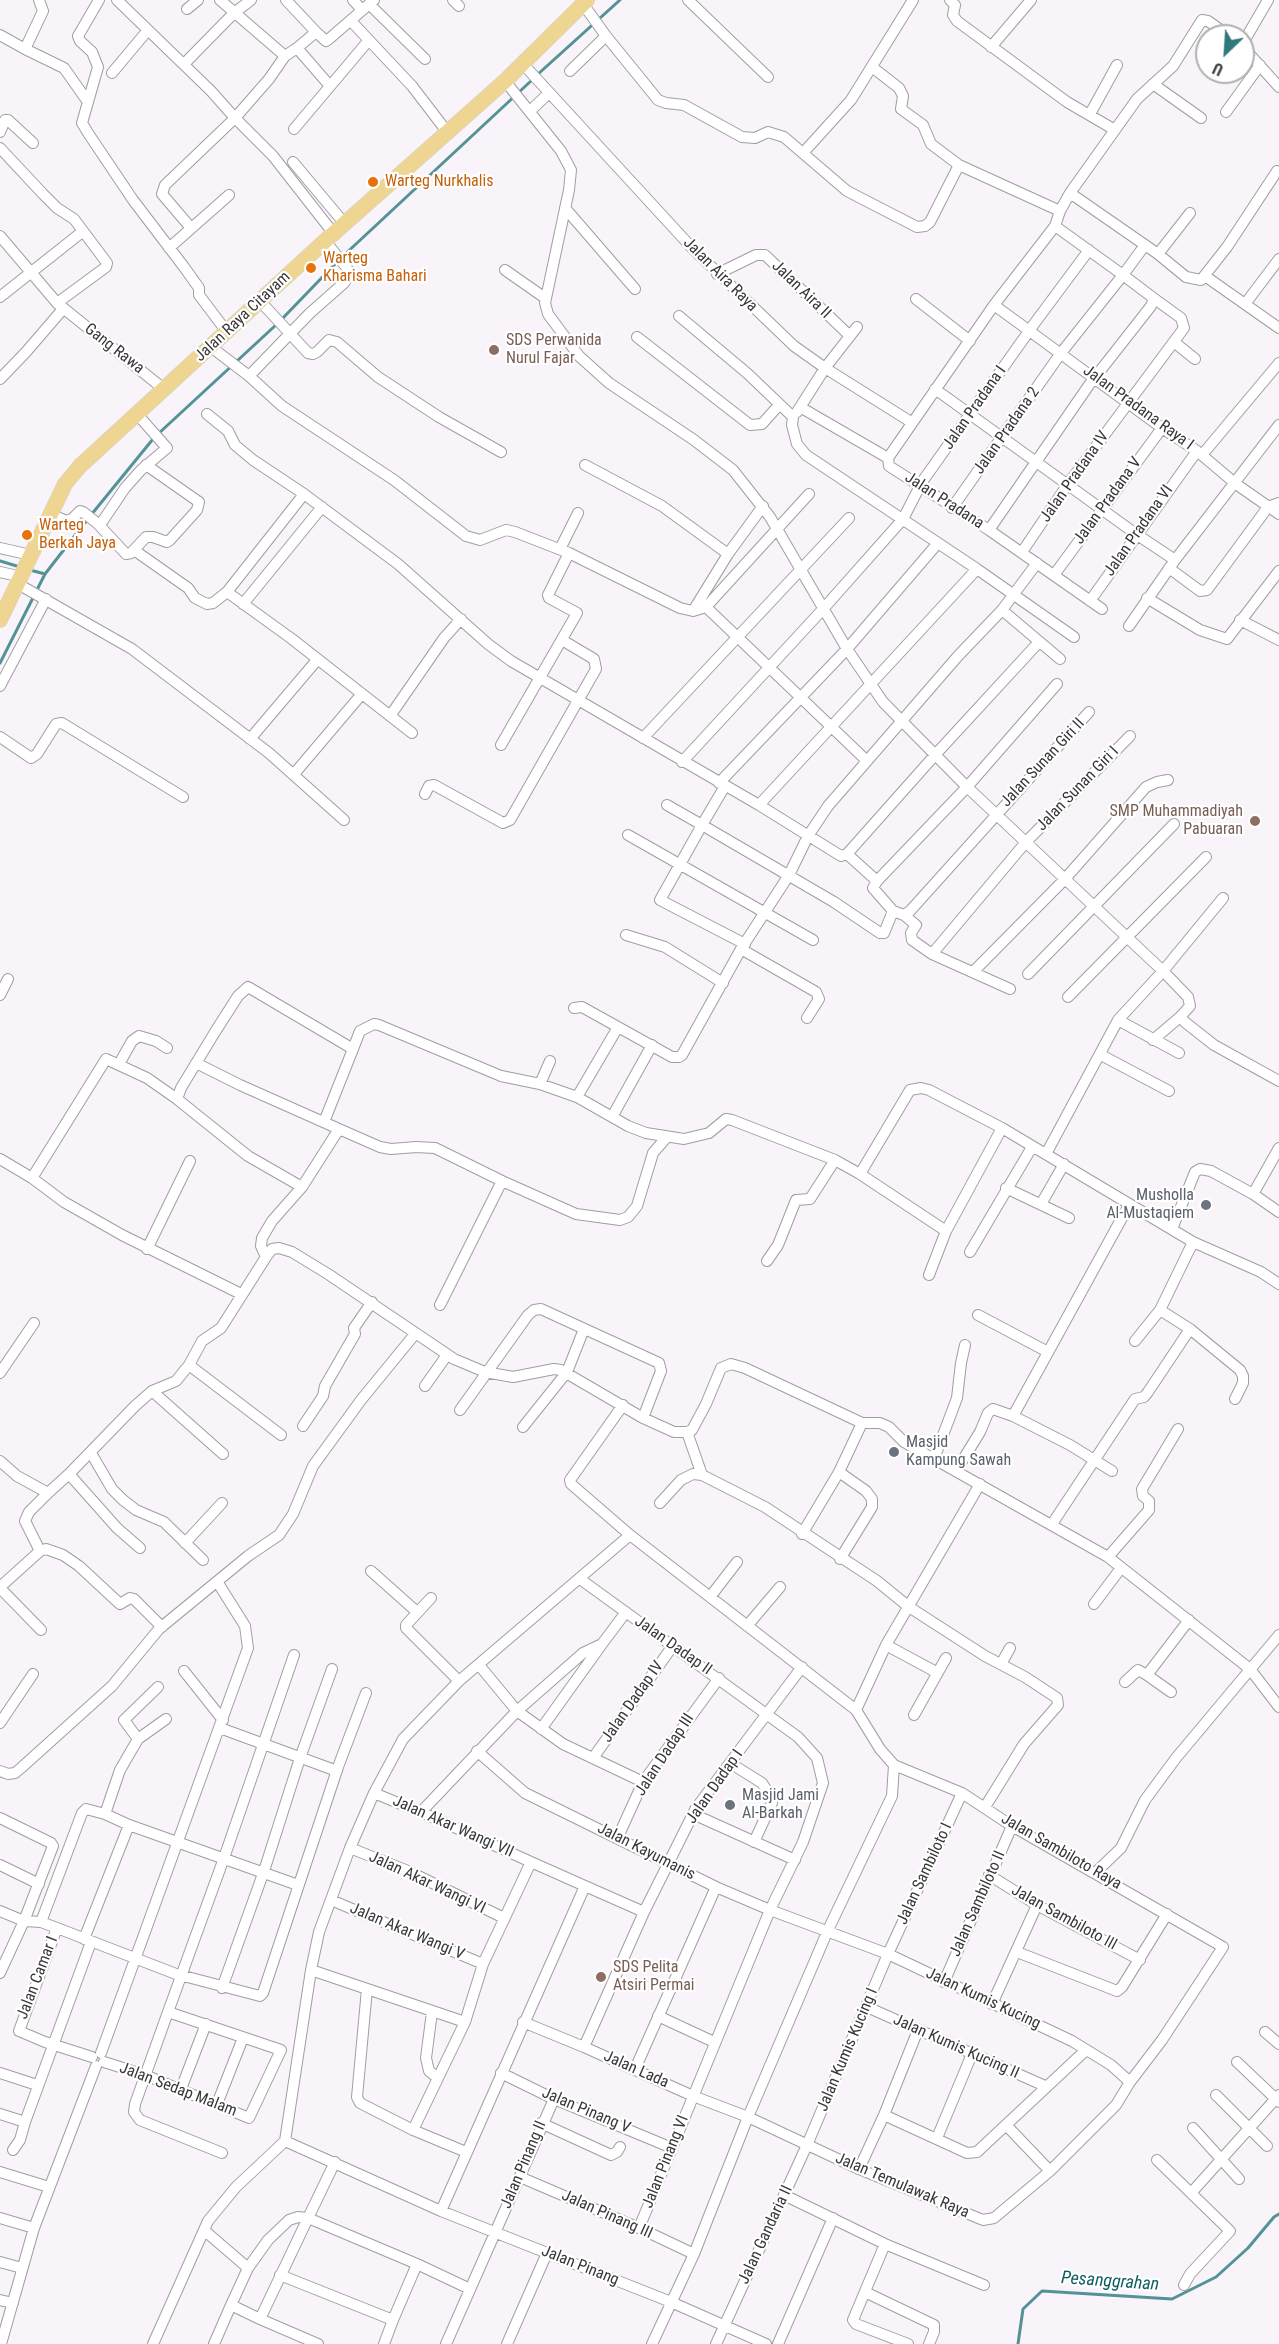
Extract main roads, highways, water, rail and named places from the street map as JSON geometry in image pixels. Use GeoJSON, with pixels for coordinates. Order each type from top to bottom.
{"type":"FeatureCollection","features":[{"type":"Feature","properties":{"kind":"main road","name":"Jalan Raya Citayam"},"geometry":{"type":"LineString","coordinates":[[0,620],[25,574],[65,484],[80,466],[260,301],[331,243],[345,224],[526,67],[587,6]]}},
{"type":"Feature","properties":{"kind":"waterway"},"geometry":{"type":"LineString","coordinates":[[537,75],[620,0]]}},
{"type":"Feature","properties":{"kind":"waterway"},"geometry":{"type":"LineString","coordinates":[[342,257],[532,80]]}},
{"type":"Feature","properties":{"kind":"waterway"},"geometry":{"type":"LineString","coordinates":[[281,320],[337,262]]}},
{"type":"Feature","properties":{"kind":"waterway"},"geometry":{"type":"LineString","coordinates":[[158,434],[277,324]]}},
{"type":"Feature","properties":{"kind":"waterway"},"geometry":{"type":"LineString","coordinates":[[91,515],[153,439]]}},
{"type":"Feature","properties":{"kind":"waterway"},"geometry":{"type":"LineString","coordinates":[[0,663],[45,574],[87,520]]}},
{"type":"Feature","properties":{"kind":"waterway"},"geometry":{"type":"LineString","coordinates":[[0,561],[20,567]]}},
{"type":"Feature","properties":{"kind":"waterway"},"geometry":{"type":"LineString","coordinates":[[30,570],[45,574]]}},
{"type":"Feature","properties":{"kind":"waterway","name":"Pesanggrahan"},"geometry":{"type":"LineString","coordinates":[[1018,2344],[1023,2309],[1042,2291],[1172,2299],[1216,2277],[1248,2248],[1279,2214]]}},
{"type":"Feature","properties":{"kind":"place","name":"Warteg Nurkhalis"},"geometry":{"type":"Point","coordinates":[373,182]}},
{"type":"Feature","properties":{"kind":"place","name":"Warteg Kharisma Bahari"},"geometry":{"type":"Point","coordinates":[311,268]}},
{"type":"Feature","properties":{"kind":"place","name":"SDS Perwanida Nurul Fajar"},"geometry":{"type":"Point","coordinates":[494,350]}},
{"type":"Feature","properties":{"kind":"place","name":"Warteg Berkah Jaya"},"geometry":{"type":"Point","coordinates":[27,535]}},
{"type":"Feature","properties":{"kind":"place","name":"SMP Muhammadiyah Pabuaran"},"geometry":{"type":"Point","coordinates":[1255,821]}},
{"type":"Feature","properties":{"kind":"place","name":"Musholla Al-Mustaqiem"},"geometry":{"type":"Point","coordinates":[1206,1205]}},
{"type":"Feature","properties":{"kind":"place","name":"Masjid Kampung Sawah"},"geometry":{"type":"Point","coordinates":[894,1452]}},
{"type":"Feature","properties":{"kind":"place","name":"Masjid Jami Al-Barkah"},"geometry":{"type":"Point","coordinates":[730,1805]}},
{"type":"Feature","properties":{"kind":"place","name":"SDS Pelita Atsiri Permai"},"geometry":{"type":"Point","coordinates":[601,1977]}}]}
